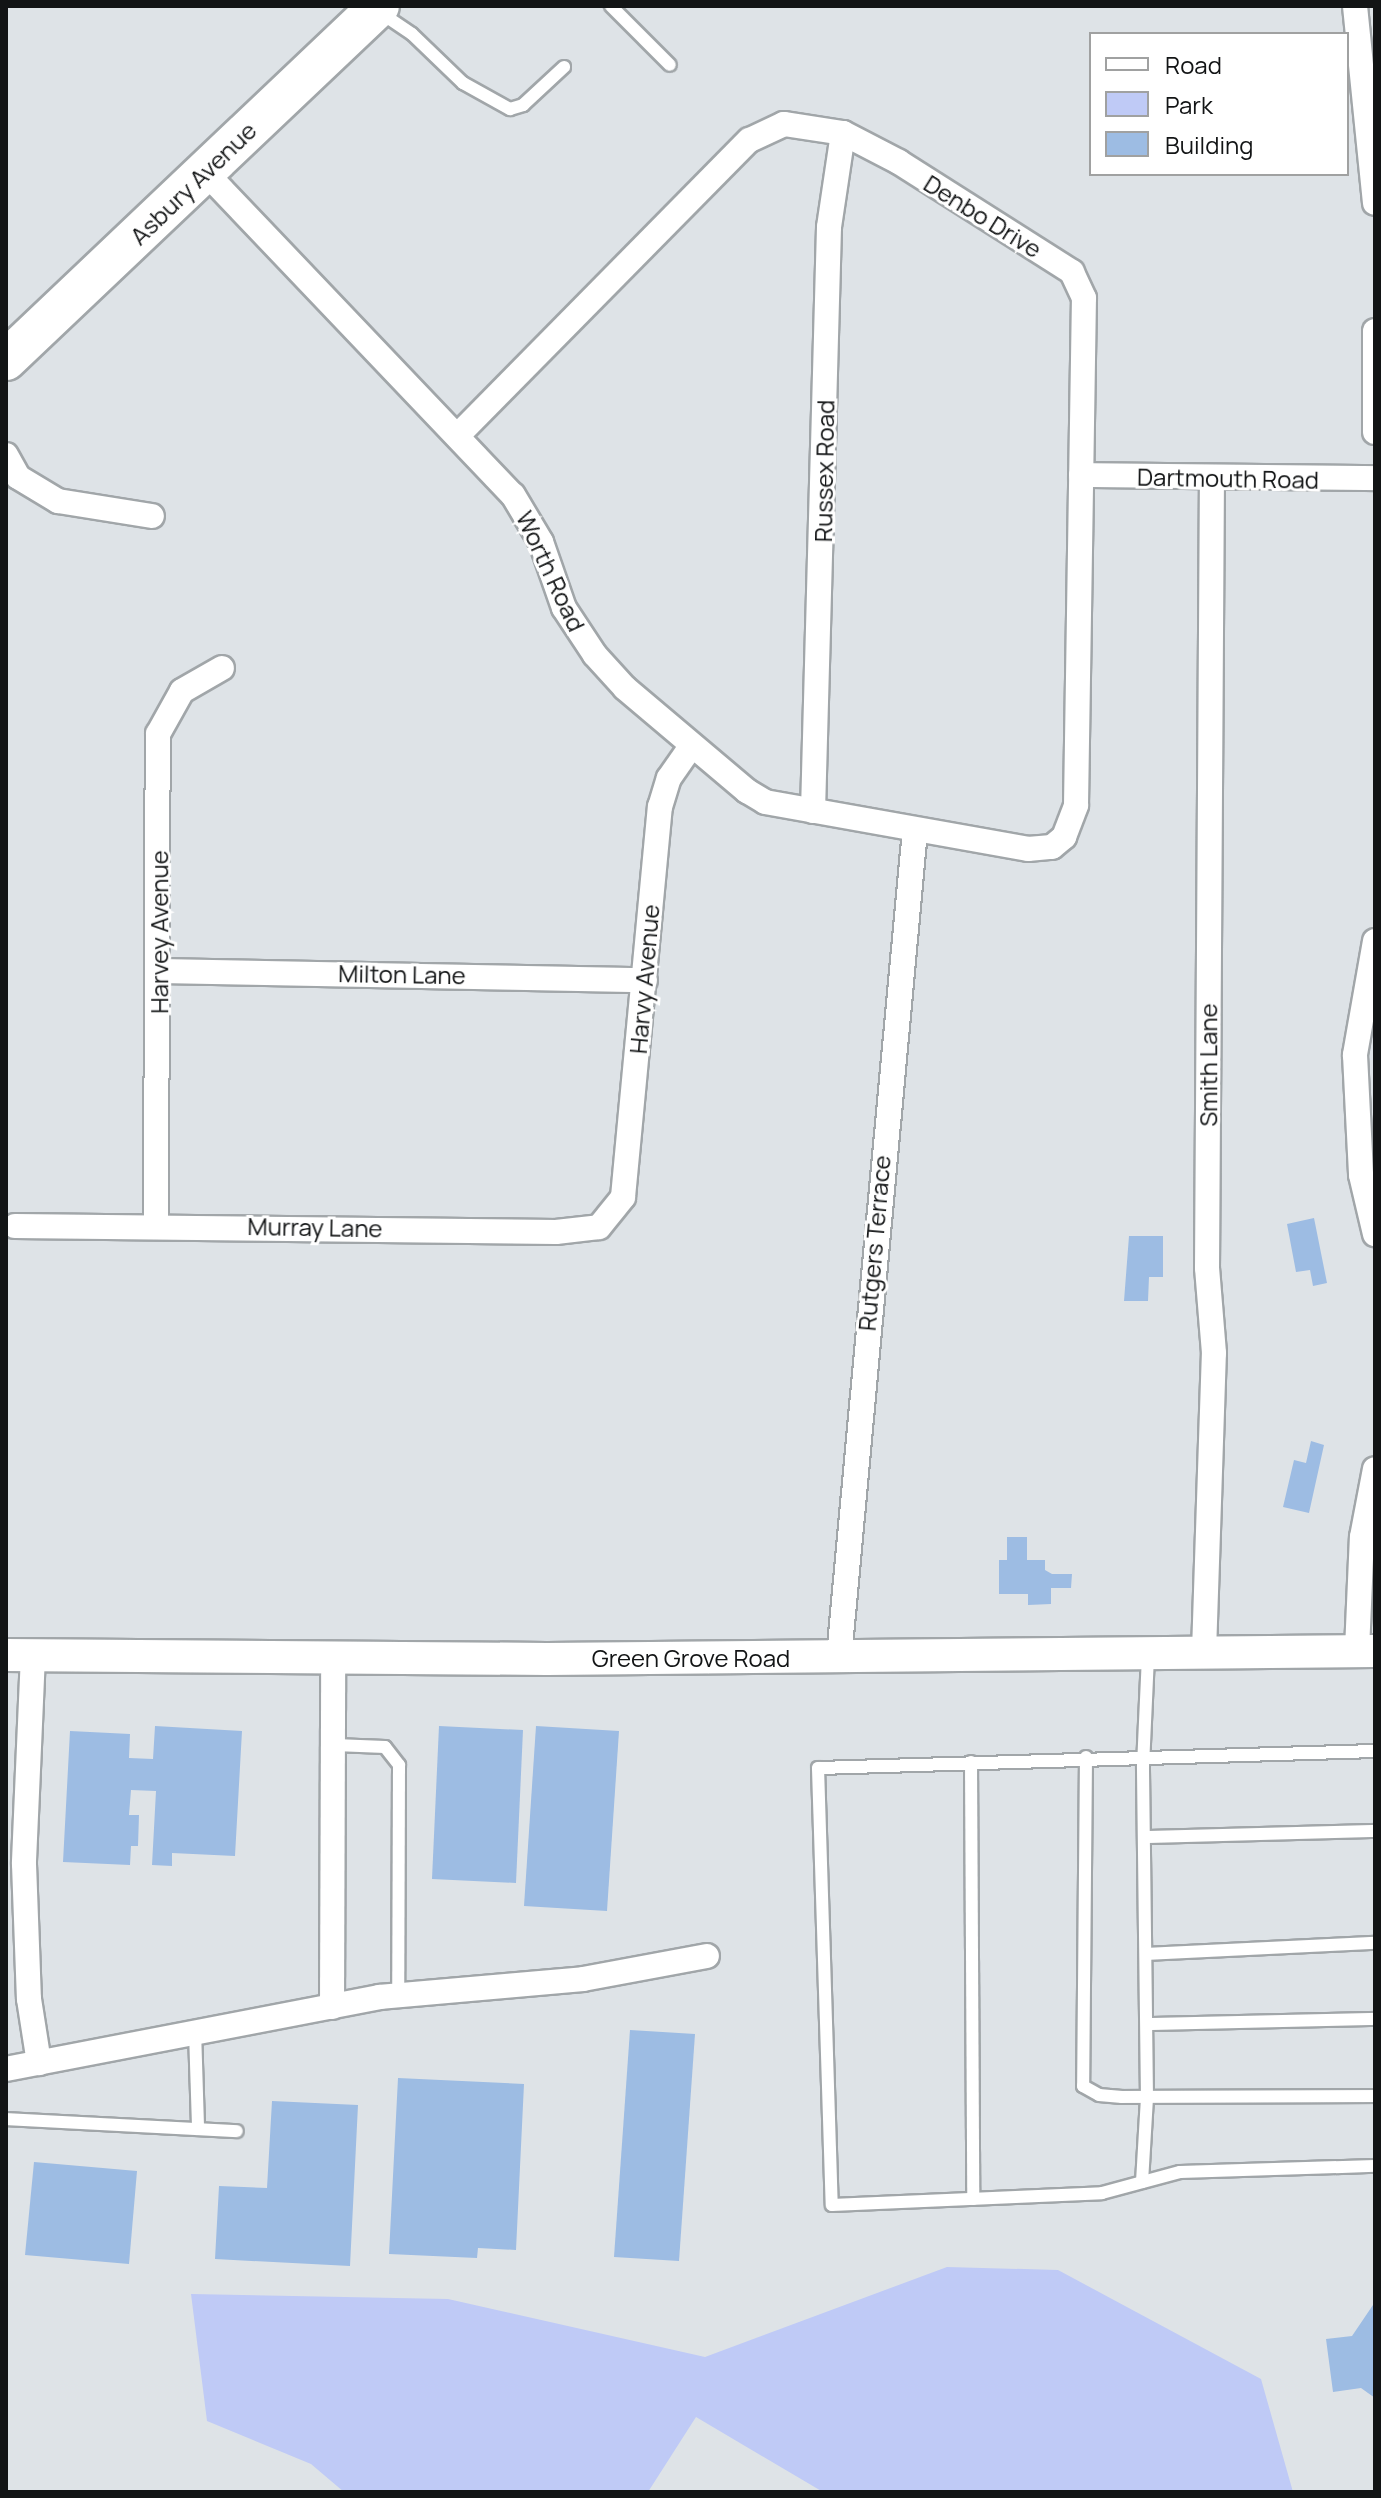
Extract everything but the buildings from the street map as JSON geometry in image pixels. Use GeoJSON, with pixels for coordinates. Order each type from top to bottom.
{"type":"FeatureCollection","features":[{"type":"Feature","properties":{"kind":"main road","name":"Asbury Avenue"},"geometry":{"type":"LineString","coordinates":[[6,360],[377,8]]}},
{"type":"Feature","properties":{"kind":"street"},"geometry":{"type":"LineString","coordinates":[[1355,6],[1364,157],[1375,203]]}},
{"type":"Feature","properties":{"kind":"street","name":"Denbo Drive"},"geometry":{"type":"LineString","coordinates":[[458,435],[749,140],[784,124],[843,133],[1072,272],[1080,284],[1081,475],[1076,805],[1064,837]]}},
{"type":"Feature","properties":{"kind":"street","name":"Russex Road"},"geometry":{"type":"LineString","coordinates":[[813,811],[829,227],[843,133]]}},
{"type":"Feature","properties":{"kind":"street","name":"Worth Road"},"geometry":{"type":"LineString","coordinates":[[205,172],[458,435],[525,510],[564,608],[595,655],[691,746],[765,802],[1028,849],[1052,847],[1064,837]]}},
{"type":"Feature","properties":{"kind":"street"},"geometry":{"type":"LineString","coordinates":[[1375,331],[1375,432]]}},
{"type":"Feature","properties":{"kind":"street"},"geometry":{"type":"LineString","coordinates":[[6,455],[18,477],[58,501],[152,516]]}},
{"type":"Feature","properties":{"kind":"street","name":"Dartmouth Road"},"geometry":{"type":"LineString","coordinates":[[1081,475],[1375,478]]}},
{"type":"Feature","properties":{"kind":"street","name":"Smith Lane"},"geometry":{"type":"LineString","coordinates":[[1204,1652],[1214,1353],[1207,1268],[1212,478]]}},
{"type":"Feature","properties":{"kind":"street","name":"Harvey Avenue"},"geometry":{"type":"LineString","coordinates":[[156,1226],[158,734],[182,691],[222,668]]}},
{"type":"Feature","properties":{"kind":"street","name":"Harvy Avenue"},"geometry":{"type":"LineString","coordinates":[[611,1217],[623,1197],[660,807],[669,778],[691,746]]}},
{"type":"Feature","properties":{"kind":"street","name":"Rutgers Terrace"},"geometry":{"type":"LineString","coordinates":[[839,1657],[915,830]]}},
{"type":"Feature","properties":{"kind":"street"},"geometry":{"type":"LineString","coordinates":[[1375,941],[1355,1055],[1361,1175],[1375,1234]]}},
{"type":"Feature","properties":{"kind":"street","name":"Milton Lane"},"geometry":{"type":"LineString","coordinates":[[159,971],[645,980]]}},
{"type":"Feature","properties":{"kind":"street","name":"Murray Lane"},"geometry":{"type":"LineString","coordinates":[[15,1226],[556,1232],[599,1227],[611,1217]]}},
{"type":"Feature","properties":{"kind":"street"},"geometry":{"type":"LineString","coordinates":[[1366,1651],[1362,1537],[1375,1469]]}},
{"type":"Feature","properties":{"kind":"street","name":"Green Grove Road"},"geometry":{"type":"LineString","coordinates":[[20,1655],[839,1657],[1366,1651]]}},
{"type":"Feature","properties":{"kind":"street"},"geometry":{"type":"LineString","coordinates":[[20,1655],[29,1999],[39,2063]]}},
{"type":"Feature","properties":{"kind":"street"},"geometry":{"type":"LineString","coordinates":[[332,2007],[333,1658]]}},
{"type":"Feature","properties":{"kind":"street"},"geometry":{"type":"LineString","coordinates":[[6,2069],[398,1995],[583,1979],[707,1956]]}},
{"type":"Feature","properties":{"kind":"lane"},"geometry":{"type":"LineString","coordinates":[[611,6],[670,65]]}},
{"type":"Feature","properties":{"kind":"lane"},"geometry":{"type":"LineString","coordinates":[[377,8],[412,34],[463,83],[510,109],[523,105],[564,67]]}},
{"type":"Feature","properties":{"kind":"lane"},"geometry":{"type":"LineString","coordinates":[[1142,2182],[1147,2098],[1145,1837],[1148,1653]]}},
{"type":"Feature","properties":{"kind":"lane"},"geometry":{"type":"LineString","coordinates":[[335,1745],[385,1747],[399,1765],[398,1995]]}},
{"type":"Feature","properties":{"kind":"lane"},"geometry":{"type":"LineString","coordinates":[[1375,1751],[1147,1754],[818,1768],[832,2205],[1102,2193],[1180,2172],[1375,2166]]}},
{"type":"Feature","properties":{"kind":"lane"},"geometry":{"type":"LineString","coordinates":[[1086,1757],[1083,2086],[1099,2095],[1147,2098],[1375,2096]]}},
{"type":"Feature","properties":{"kind":"lane"},"geometry":{"type":"LineString","coordinates":[[971,1762],[973,2199]]}},
{"type":"Feature","properties":{"kind":"lane"},"geometry":{"type":"LineString","coordinates":[[1145,1837],[1375,1831]]}},
{"type":"Feature","properties":{"kind":"lane"},"geometry":{"type":"LineString","coordinates":[[1146,1954],[1375,1943]]}},
{"type":"Feature","properties":{"kind":"lane"},"geometry":{"type":"LineString","coordinates":[[1147,2024],[1375,2019]]}},
{"type":"Feature","properties":{"kind":"lane"},"geometry":{"type":"LineString","coordinates":[[195,2031],[198,2129]]}},
{"type":"Feature","properties":{"kind":"lane"},"geometry":{"type":"LineString","coordinates":[[6,2119],[237,2131]]}},
{"type":"Feature","properties":{"kind":"green space"},"geometry":{"type":"Polygon","coordinates":[[[947,2267],[1058,2270],[1261,2379],[1293,2492],[823,2492],[696,2417],[648,2492],[344,2492],[311,2464],[207,2421],[191,2294],[448,2299],[705,2357],[947,2267]]]}}]}
